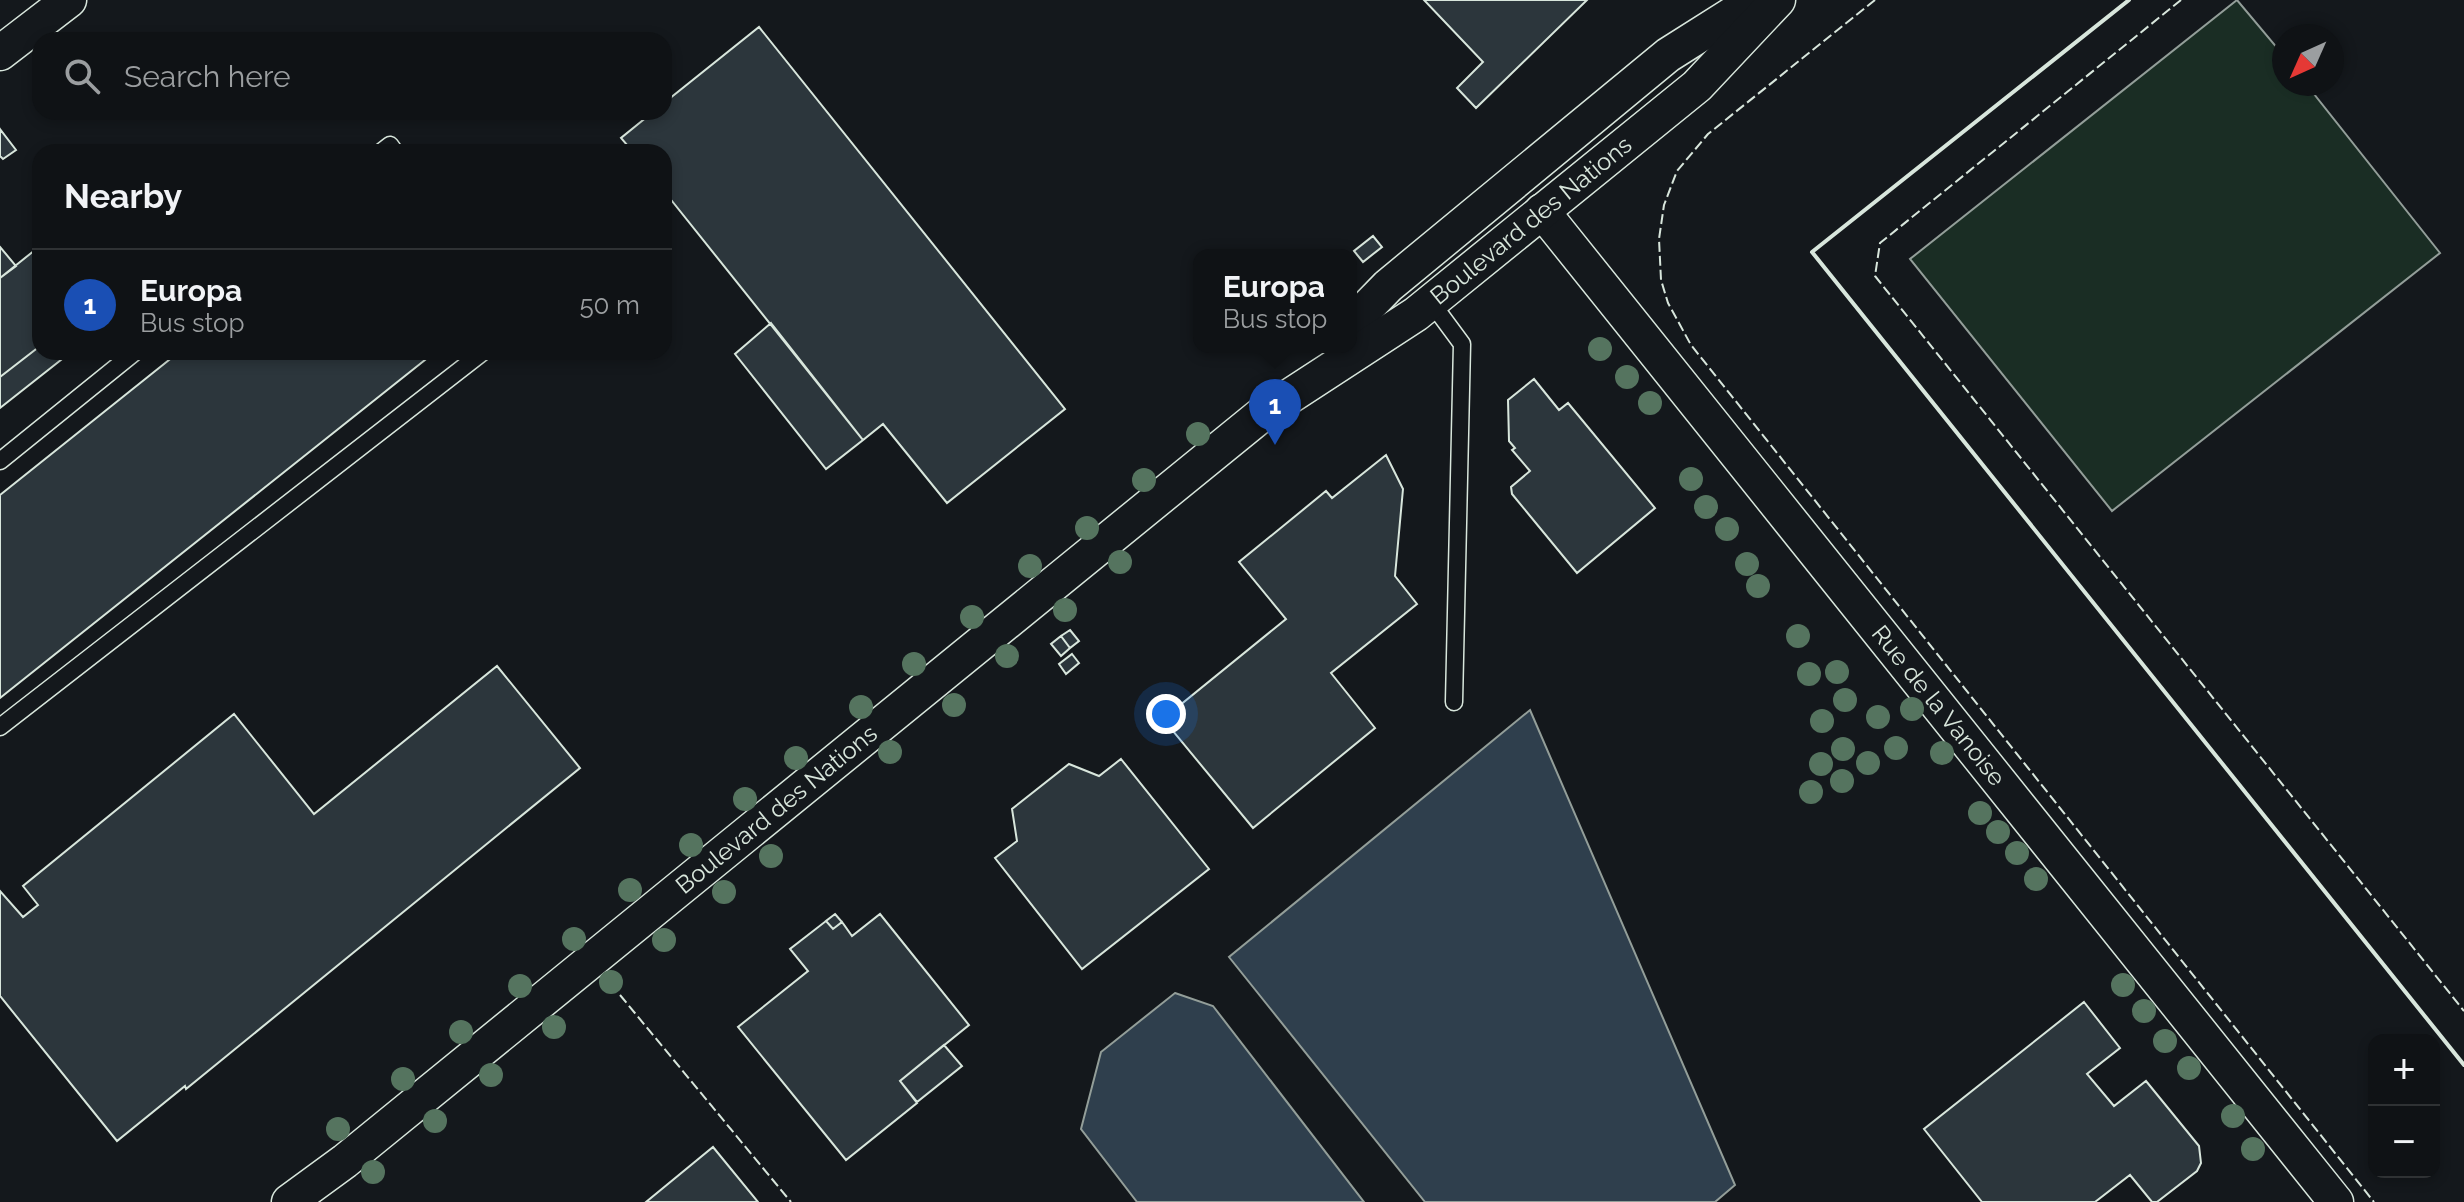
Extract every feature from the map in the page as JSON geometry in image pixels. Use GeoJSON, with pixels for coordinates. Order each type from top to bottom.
{"type":"FeatureCollection","features":[{"type":"Feature","properties":{"kind":"street"},"geometry":{"type":"LineString","coordinates":[[0,53],[69,0]]}},
{"type":"Feature","properties":{"kind":"street","name":"Boulevard des Nations"},"geometry":{"type":"LineString","coordinates":[[1357,318],[1388,286],[1668,55],[1755,0]]}},
{"type":"Feature","properties":{"kind":"street","name":"Boulevard des Nations"},"geometry":{"type":"LineString","coordinates":[[1357,352],[1416,314],[1697,86],[1778,0]]}},
{"type":"Feature","properties":{"kind":"street","name":"Rue de la Vanoise"},"geometry":{"type":"LineString","coordinates":[[1542,211],[2336,1202]]}},
{"type":"Feature","properties":{"kind":"street","name":"Boulevard des Nations"},"geometry":{"type":"LineString","coordinates":[[1261,415],[1322,353]]}},
{"type":"Feature","properties":{"kind":"street","name":"Boulevard des Nations"},"geometry":{"type":"LineString","coordinates":[[289,1202],[345,1161],[1261,415],[1356,353]]}},
{"type":"Feature","properties":{"kind":"lane"},"geometry":{"type":"LineString","coordinates":[[1431,302],[1462,344],[1454,702]]}},
{"type":"Feature","properties":{"kind":"lane"},"geometry":{"type":"LineString","coordinates":[[0,461],[125,360]]}},
{"type":"Feature","properties":{"kind":"lane"},"geometry":{"type":"LineString","coordinates":[[0,727],[473,360]]}},
{"type":"Feature","properties":{"kind":"green space"},"geometry":{"type":"Polygon","coordinates":[[[2237,0],[2272,42],[2272,96],[2316,96],[2440,253],[2112,511],[1910,259],[2237,0]]]}},
{"type":"Feature","properties":{"kind":"water"},"geometry":{"type":"Polygon","coordinates":[[[1530,710],[1735,1185],[1715,1202],[1425,1202],[1229,957],[1530,710]]]}},
{"type":"Feature","properties":{"kind":"water"},"geometry":{"type":"Polygon","coordinates":[[[1175,993],[1213,1006],[1364,1202],[1137,1202],[1081,1129],[1101,1052],[1175,993]]]}},
{"type":"Feature","properties":{"kind":"building"},"geometry":{"type":"Polygon","coordinates":[[[1424,0],[1587,0],[1476,108],[1457,88],[1483,62],[1424,0]]]}},
{"type":"Feature","properties":{"kind":"building"},"geometry":{"type":"Polygon","coordinates":[[[759,27],[1065,409],[947,503],[883,424],[863,440],[672,201],[672,144],[626,144],[621,138],[643,120],[672,120],[672,97],[759,27]]]}},
{"type":"Feature","properties":{"kind":"building"},"geometry":{"type":"Polygon","coordinates":[[[0,129],[16,150],[3,159],[0,156],[0,129]]]}},
{"type":"Feature","properties":{"kind":"building"},"geometry":{"type":"Polygon","coordinates":[[[1373,236],[1382,247],[1363,262],[1357,249],[1373,236]]]}},
{"type":"Feature","properties":{"kind":"building"},"geometry":{"type":"Polygon","coordinates":[[[0,247],[16,266],[0,278],[0,247]]]}},
{"type":"Feature","properties":{"kind":"building"},"geometry":{"type":"Polygon","coordinates":[[[32,252],[32,352],[0,377],[0,278],[32,252]]]}},
{"type":"Feature","properties":{"kind":"building"},"geometry":{"type":"Polygon","coordinates":[[[771,323],[863,440],[826,469],[735,354],[771,323]]]}},
{"type":"Feature","properties":{"kind":"building"},"geometry":{"type":"Polygon","coordinates":[[[32,352],[32,360],[61,360],[0,408],[0,377],[32,352]]]}},
{"type":"Feature","properties":{"kind":"building"},"geometry":{"type":"Polygon","coordinates":[[[169,360],[425,360],[0,698],[0,495],[169,360]]]}},
{"type":"Feature","properties":{"kind":"building"},"geometry":{"type":"Polygon","coordinates":[[[1534,379],[1559,410],[1568,403],[1655,508],[1577,573],[1512,494],[1511,487],[1530,471],[1512,450],[1515,448],[1509,441],[1508,400],[1534,379]]]}},
{"type":"Feature","properties":{"kind":"building"},"geometry":{"type":"Polygon","coordinates":[[[1386,455],[1403,489],[1395,576],[1417,604],[1331,673],[1375,728],[1253,828],[1163,719],[1286,619],[1239,562],[1326,491],[1332,498],[1386,455]]]}},
{"type":"Feature","properties":{"kind":"building"},"geometry":{"type":"Polygon","coordinates":[[[1070,630],[1079,641],[1070,648],[1061,636],[1070,630]]]}},
{"type":"Feature","properties":{"kind":"building"},"geometry":{"type":"Polygon","coordinates":[[[1061,636],[1070,648],[1061,656],[1051,644],[1061,636]]]}},
{"type":"Feature","properties":{"kind":"building"},"geometry":{"type":"Polygon","coordinates":[[[1072,654],[1079,663],[1066,674],[1059,664],[1072,654]]]}},
{"type":"Feature","properties":{"kind":"building"},"geometry":{"type":"Polygon","coordinates":[[[497,666],[580,768],[186,1089],[185,1086],[117,1141],[0,996],[0,891],[23,917],[38,905],[23,886],[234,714],[314,814],[497,666]]]}},
{"type":"Feature","properties":{"kind":"building"},"geometry":{"type":"Polygon","coordinates":[[[1121,759],[1209,869],[1082,969],[995,858],[1017,841],[1012,809],[1069,764],[1099,776],[1121,759]]]}},
{"type":"Feature","properties":{"kind":"building"},"geometry":{"type":"Polygon","coordinates":[[[835,914],[842,922],[833,929],[826,921],[835,914]]]}},
{"type":"Feature","properties":{"kind":"building"},"geometry":{"type":"Polygon","coordinates":[[[880,914],[969,1025],[900,1081],[917,1103],[846,1160],[738,1027],[808,971],[790,949],[826,921],[833,929],[842,922],[852,936],[880,914]]]}},
{"type":"Feature","properties":{"kind":"building"},"geometry":{"type":"Polygon","coordinates":[[[2084,1002],[2120,1048],[2087,1074],[2114,1106],[2146,1081],[2199,1146],[2201,1163],[2197,1171],[2157,1202],[2152,1202],[2130,1175],[2095,1202],[1982,1202],[1924,1129],[2084,1002]]]}},
{"type":"Feature","properties":{"kind":"building"},"geometry":{"type":"Polygon","coordinates":[[[944,1045],[962,1066],[917,1102],[900,1081],[944,1045]]]}},
{"type":"Feature","properties":{"kind":"building"},"geometry":{"type":"Polygon","coordinates":[[[713,1147],[758,1202],[646,1202],[713,1147]]]}},
{"type":"Feature","properties":{"kind":"fence"},"geometry":{"type":"LineString","coordinates":[[1875,0],[1708,134],[1677,171],[1664,205],[1659,239],[1661,280],[1668,303],[1691,345],[2374,1202]]}},
{"type":"Feature","properties":{"kind":"fence"},"geometry":{"type":"LineString","coordinates":[[2181,0],[1880,243],[1875,276],[2464,1011]]}},
{"type":"Feature","properties":{"kind":"fence"},"geometry":{"type":"LineString","coordinates":[[620,995],[791,1202]]}},
{"type":"Feature","properties":{"kind":"wall"},"geometry":{"type":"LineString","coordinates":[[2129,0],[1812,252],[2464,1065]]}},
{"type":"Feature","properties":{"kind":"place","name":"Europa"},"geometry":{"type":"Point","coordinates":[1275,445]}}]}
